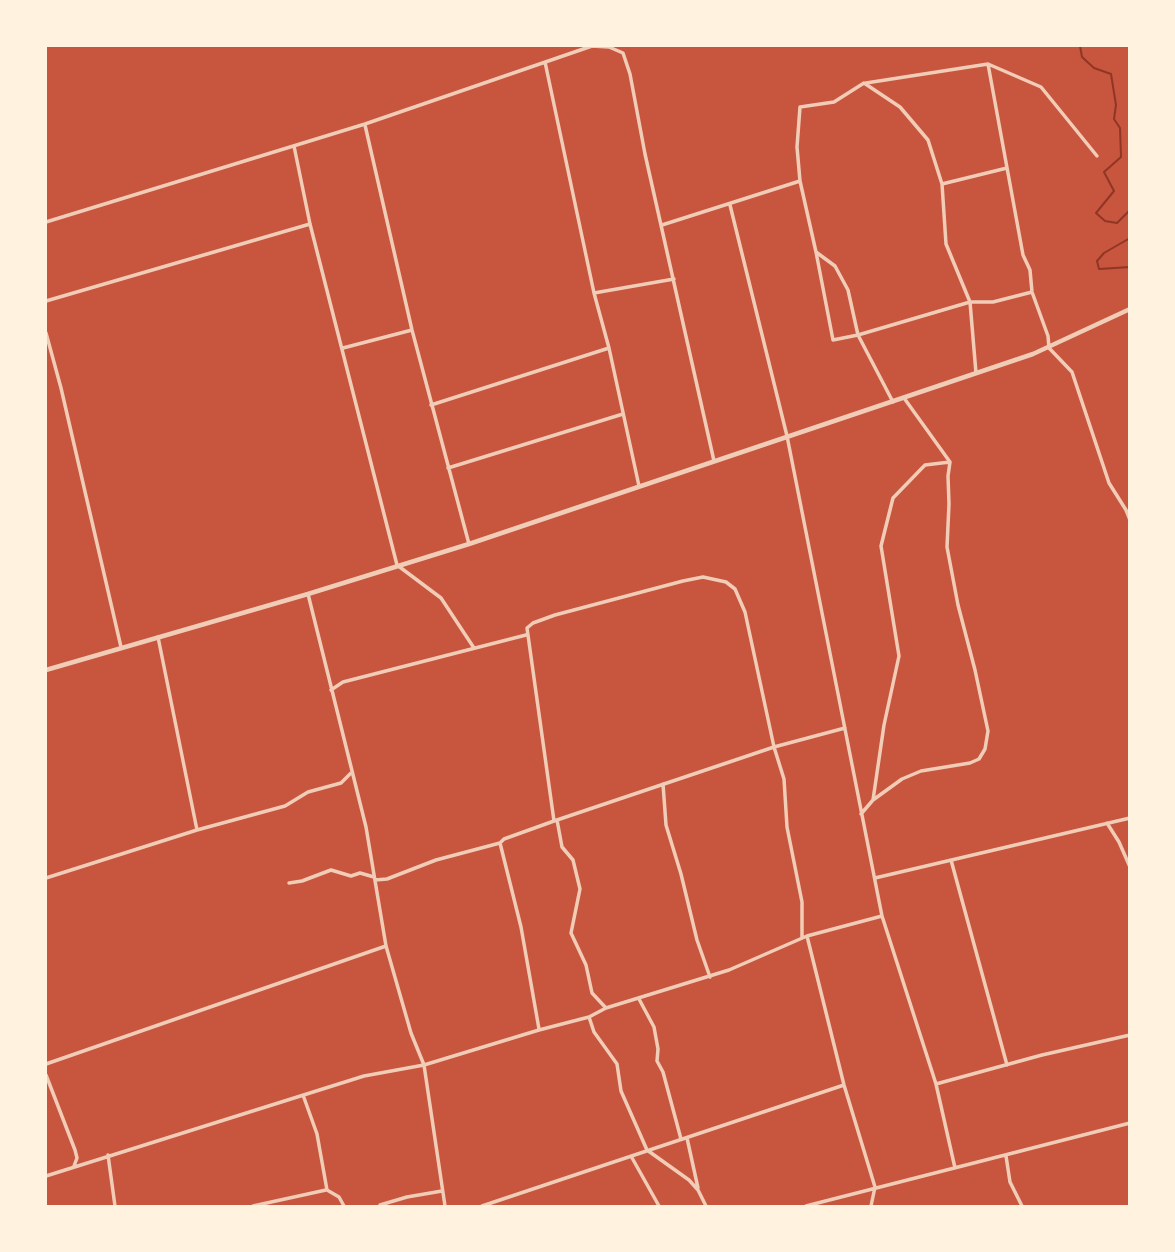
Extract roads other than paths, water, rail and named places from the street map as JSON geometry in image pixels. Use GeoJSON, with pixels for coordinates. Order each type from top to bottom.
{"type":"FeatureCollection","features":[{"type":"Feature","properties":{"kind":"street"},"geometry":{"type":"LineString","coordinates":[[46,222],[365,124],[592,47],[609,47],[623,53],[630,74],[714,461]]}},
{"type":"Feature","properties":{"kind":"street"},"geometry":{"type":"LineString","coordinates":[[545,62],[594,293],[609,348],[639,486]]}},
{"type":"Feature","properties":{"kind":"street"},"geometry":{"type":"LineString","coordinates":[[988,64],[1023,255],[1030,270],[1032,292],[1048,336],[1049,348],[1072,372],[1109,483],[1126,510],[1129,520]]}},
{"type":"Feature","properties":{"kind":"street"},"geometry":{"type":"LineString","coordinates":[[1032,292],[993,302],[970,302],[833,340],[800,181],[797,147],[800,107],[834,102],[864,83],[988,64],[1041,87],[1097,156]]}},
{"type":"Feature","properties":{"kind":"street"},"geometry":{"type":"LineString","coordinates":[[864,83],[900,107],[928,140],[942,184],[946,244],[970,302],[975,373]]}},
{"type":"Feature","properties":{"kind":"street"},"geometry":{"type":"LineString","coordinates":[[365,124],[412,330],[469,544]]}},
{"type":"Feature","properties":{"kind":"street"},"geometry":{"type":"LineString","coordinates":[[294,146],[310,225],[397,565],[441,598],[474,648]]}},
{"type":"Feature","properties":{"kind":"street"},"geometry":{"type":"LineString","coordinates":[[942,184],[1007,168]]}},
{"type":"Feature","properties":{"kind":"street"},"geometry":{"type":"LineString","coordinates":[[662,225],[800,181]]}},
{"type":"Feature","properties":{"kind":"street"},"geometry":{"type":"LineString","coordinates":[[730,205],[787,436],[882,916],[936,1084],[954,1168]]}},
{"type":"Feature","properties":{"kind":"street"},"geometry":{"type":"LineString","coordinates":[[46,302],[310,225]]}},
{"type":"Feature","properties":{"kind":"street"},"geometry":{"type":"LineString","coordinates":[[816,252],[835,266],[848,290],[858,335],[893,402]]}},
{"type":"Feature","properties":{"kind":"street"},"geometry":{"type":"LineString","coordinates":[[594,293],[674,279]]}},
{"type":"Feature","properties":{"kind":"street"},"geometry":{"type":"LineString","coordinates":[[46,670],[469,544],[1049,348],[1129,309]]}},
{"type":"Feature","properties":{"kind":"street"},"geometry":{"type":"LineString","coordinates":[[342,348],[412,330]]}},
{"type":"Feature","properties":{"kind":"street"},"geometry":{"type":"LineString","coordinates":[[46,332],[121,647]]}},
{"type":"Feature","properties":{"kind":"street"},"geometry":{"type":"LineString","coordinates":[[432,405],[609,348]]}},
{"type":"Feature","properties":{"kind":"street"},"geometry":{"type":"LineString","coordinates":[[861,814],[873,800],[902,779],[921,771],[970,762],[983,755],[988,731],[947,547],[950,462],[904,398]]}},
{"type":"Feature","properties":{"kind":"street"},"geometry":{"type":"LineString","coordinates":[[448,468],[623,414]]}},
{"type":"Feature","properties":{"kind":"street"},"geometry":{"type":"LineString","coordinates":[[873,800],[884,725],[899,656],[881,546],[893,498],[925,464],[950,462]]}},
{"type":"Feature","properties":{"kind":"street"},"geometry":{"type":"LineString","coordinates":[[606,1008],[592,993],[586,965],[571,933],[580,889],[573,860],[562,847],[556,820],[527,628],[533,623],[605,600],[703,577],[726,582],[734,589],[745,612],[774,747],[784,779],[787,827],[802,902],[804,937],[875,1187],[871,1206]]}},
{"type":"Feature","properties":{"kind":"street"},"geometry":{"type":"LineString","coordinates":[[308,594],[366,827],[386,946],[408,1022],[424,1065],[445,1206]]}},
{"type":"Feature","properties":{"kind":"street"},"geometry":{"type":"LineString","coordinates":[[331,690],[343,682],[526,635]]}},
{"type":"Feature","properties":{"kind":"street"},"geometry":{"type":"LineString","coordinates":[[158,637],[197,830]]}},
{"type":"Feature","properties":{"kind":"street"},"geometry":{"type":"LineString","coordinates":[[289,883],[331,870],[351,876],[360,873],[374,879],[387,879],[436,860],[500,843],[504,839],[556,820],[774,747],[845,728]]}},
{"type":"Feature","properties":{"kind":"street"},"geometry":{"type":"LineString","coordinates":[[46,878],[197,830],[285,806],[308,792],[341,783],[351,774]]}},
{"type":"Feature","properties":{"kind":"street"},"geometry":{"type":"LineString","coordinates":[[663,784],[666,825],[697,940],[710,977]]}},
{"type":"Feature","properties":{"kind":"street"},"geometry":{"type":"LineString","coordinates":[[876,878],[1129,818]]}},
{"type":"Feature","properties":{"kind":"street"},"geometry":{"type":"LineString","coordinates":[[1107,823],[1119,842],[1129,867]]}},
{"type":"Feature","properties":{"kind":"street"},"geometry":{"type":"LineString","coordinates":[[500,843],[521,927],[539,1030]]}},
{"type":"Feature","properties":{"kind":"street"},"geometry":{"type":"LineString","coordinates":[[951,860],[1007,1065]]}},
{"type":"Feature","properties":{"kind":"street"},"geometry":{"type":"LineString","coordinates":[[46,1175],[364,1076],[424,1065],[589,1017],[606,1008],[710,977],[804,937],[882,916]]}},
{"type":"Feature","properties":{"kind":"street"},"geometry":{"type":"LineString","coordinates":[[46,1064],[386,946]]}},
{"type":"Feature","properties":{"kind":"street"},"geometry":{"type":"LineString","coordinates":[[639,999],[654,1027],[657,1061],[663,1072],[681,1140]]}},
{"type":"Feature","properties":{"kind":"street"},"geometry":{"type":"LineString","coordinates":[[589,1017],[594,1032],[617,1064],[621,1091],[647,1150],[689,1180],[698,1190]]}},
{"type":"Feature","properties":{"kind":"street"},"geometry":{"type":"LineString","coordinates":[[936,1084],[1129,1035]]}},
{"type":"Feature","properties":{"kind":"street"},"geometry":{"type":"LineString","coordinates":[[46,1075],[75,1150],[77,1158],[74,1166]]}},
{"type":"Feature","properties":{"kind":"street"},"geometry":{"type":"LineString","coordinates":[[482,1206],[844,1085]]}},
{"type":"Feature","properties":{"kind":"street"},"geometry":{"type":"LineString","coordinates":[[303,1094],[317,1134],[327,1190]]}},
{"type":"Feature","properties":{"kind":"street"},"geometry":{"type":"LineString","coordinates":[[806,1206],[1129,1123]]}},
{"type":"Feature","properties":{"kind":"street"},"geometry":{"type":"LineString","coordinates":[[687,1138],[698,1190],[706,1206]]}},
{"type":"Feature","properties":{"kind":"street"},"geometry":{"type":"LineString","coordinates":[[108,1155],[115,1206]]}},
{"type":"Feature","properties":{"kind":"street"},"geometry":{"type":"LineString","coordinates":[[631,1156],[659,1206]]}},
{"type":"Feature","properties":{"kind":"street"},"geometry":{"type":"LineString","coordinates":[[1006,1156],[1010,1182],[1023,1206]]}},
{"type":"Feature","properties":{"kind":"street"},"geometry":{"type":"LineString","coordinates":[[253,1206],[327,1190],[340,1197],[344,1206]]}},
{"type":"Feature","properties":{"kind":"street"},"geometry":{"type":"LineString","coordinates":[[380,1205],[442,1191]]}},
{"type":"Feature","properties":{"kind":"waterway"},"geometry":{"type":"LineString","coordinates":[[1080,46],[1082,57],[1094,68],[1111,74],[1116,105],[1114,119],[1120,128],[1121,157],[1104,172],[1114,191],[1096,213],[1105,221],[1117,223],[1130,210]]}},
{"type":"Feature","properties":{"kind":"waterway"},"geometry":{"type":"LineString","coordinates":[[1130,238],[1104,253],[1097,261],[1099,269],[1130,267]]}}]}
